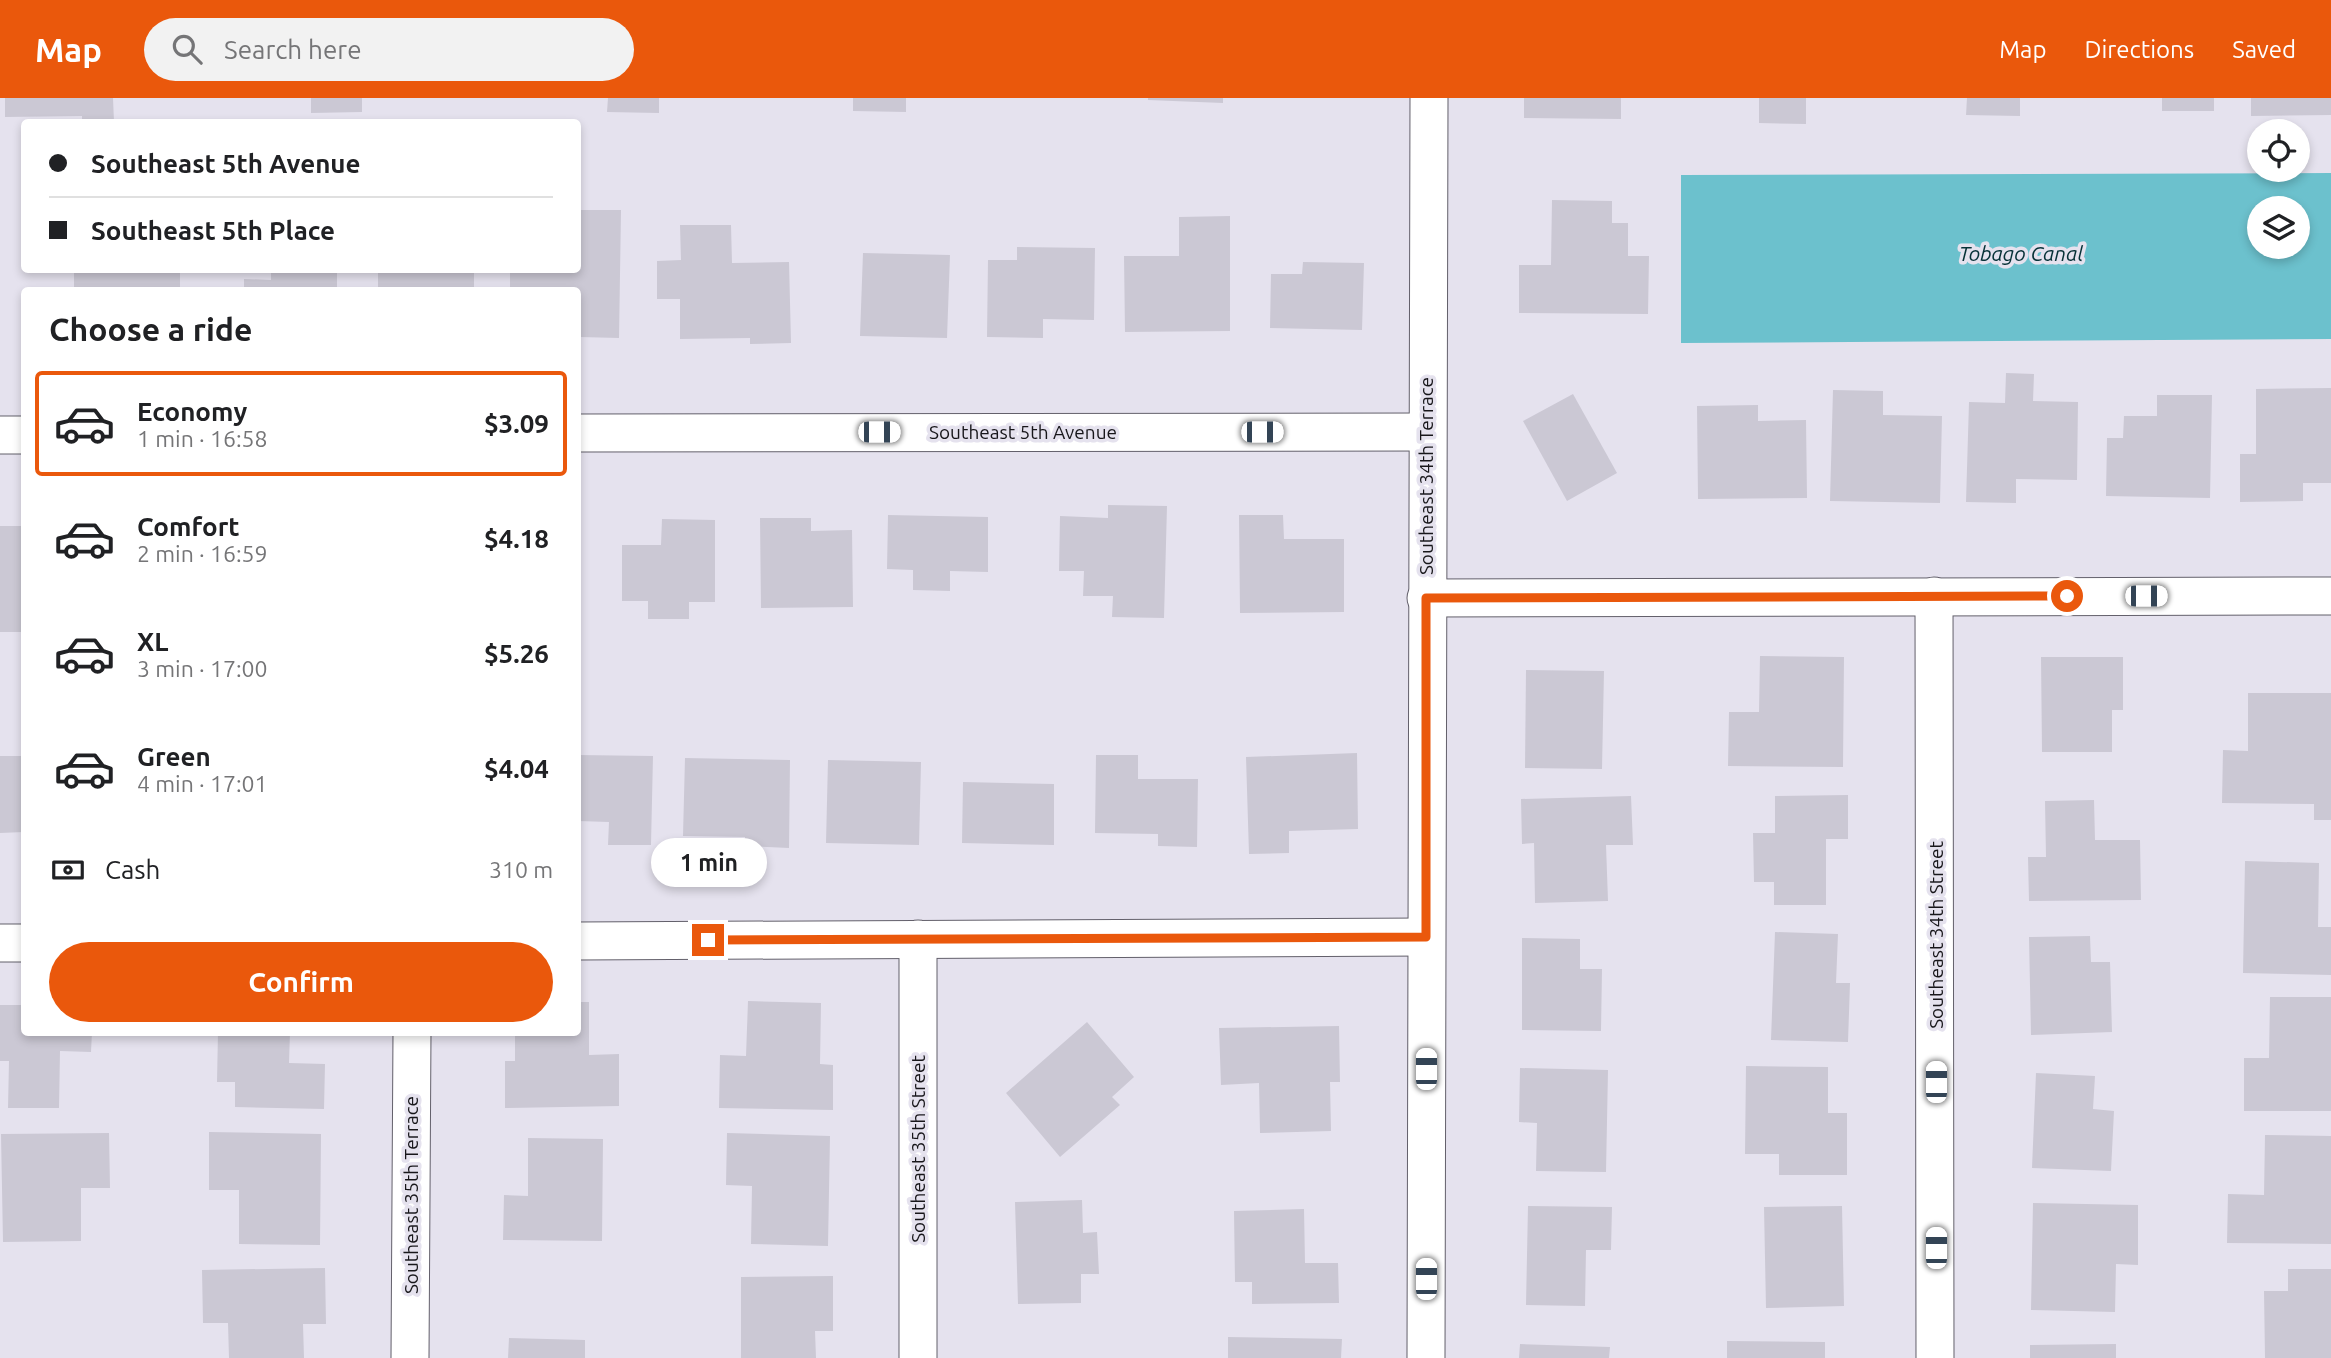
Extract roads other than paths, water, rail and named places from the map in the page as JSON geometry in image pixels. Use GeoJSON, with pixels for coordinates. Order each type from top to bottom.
{"type":"FeatureCollection","features":[{"type":"Feature","properties":{"kind":"street","name":"Southeast 34th Terrace"},"geometry":{"type":"LineString","coordinates":[[1426,1358],[1426,432],[1429,98]]}},
{"type":"Feature","properties":{"kind":"street","name":"Southeast 5th Avenue"},"geometry":{"type":"LineString","coordinates":[[581,433],[1426,432]]}},
{"type":"Feature","properties":{"kind":"street"},"geometry":{"type":"LineString","coordinates":[[0,435],[21,435]]}},
{"type":"Feature","properties":{"kind":"street","name":"Southeast 34th Street"},"geometry":{"type":"LineString","coordinates":[[1934,596],[1935,1358]]}},
{"type":"Feature","properties":{"kind":"street"},"geometry":{"type":"LineString","coordinates":[[1426,598],[2331,596]]}},
{"type":"Feature","properties":{"kind":"street"},"geometry":{"type":"LineString","coordinates":[[581,941],[1426,937]]}},
{"type":"Feature","properties":{"kind":"street","name":"Southeast 35th Street"},"geometry":{"type":"LineString","coordinates":[[918,939],[918,1358]]}},
{"type":"Feature","properties":{"kind":"street"},"geometry":{"type":"LineString","coordinates":[[0,943],[21,943]]}},
{"type":"Feature","properties":{"kind":"street","name":"Southeast 35th Terrace"},"geometry":{"type":"LineString","coordinates":[[410,1358],[412,1036]]}},
{"type":"Feature","properties":{"kind":"water","name":"Tobago Canal"},"geometry":{"type":"Polygon","coordinates":[[[2247,173],[2247,182],[2310,182],[2310,173],[2331,173],[2331,339],[1681,343],[1681,175],[2247,173]]]}}]}
